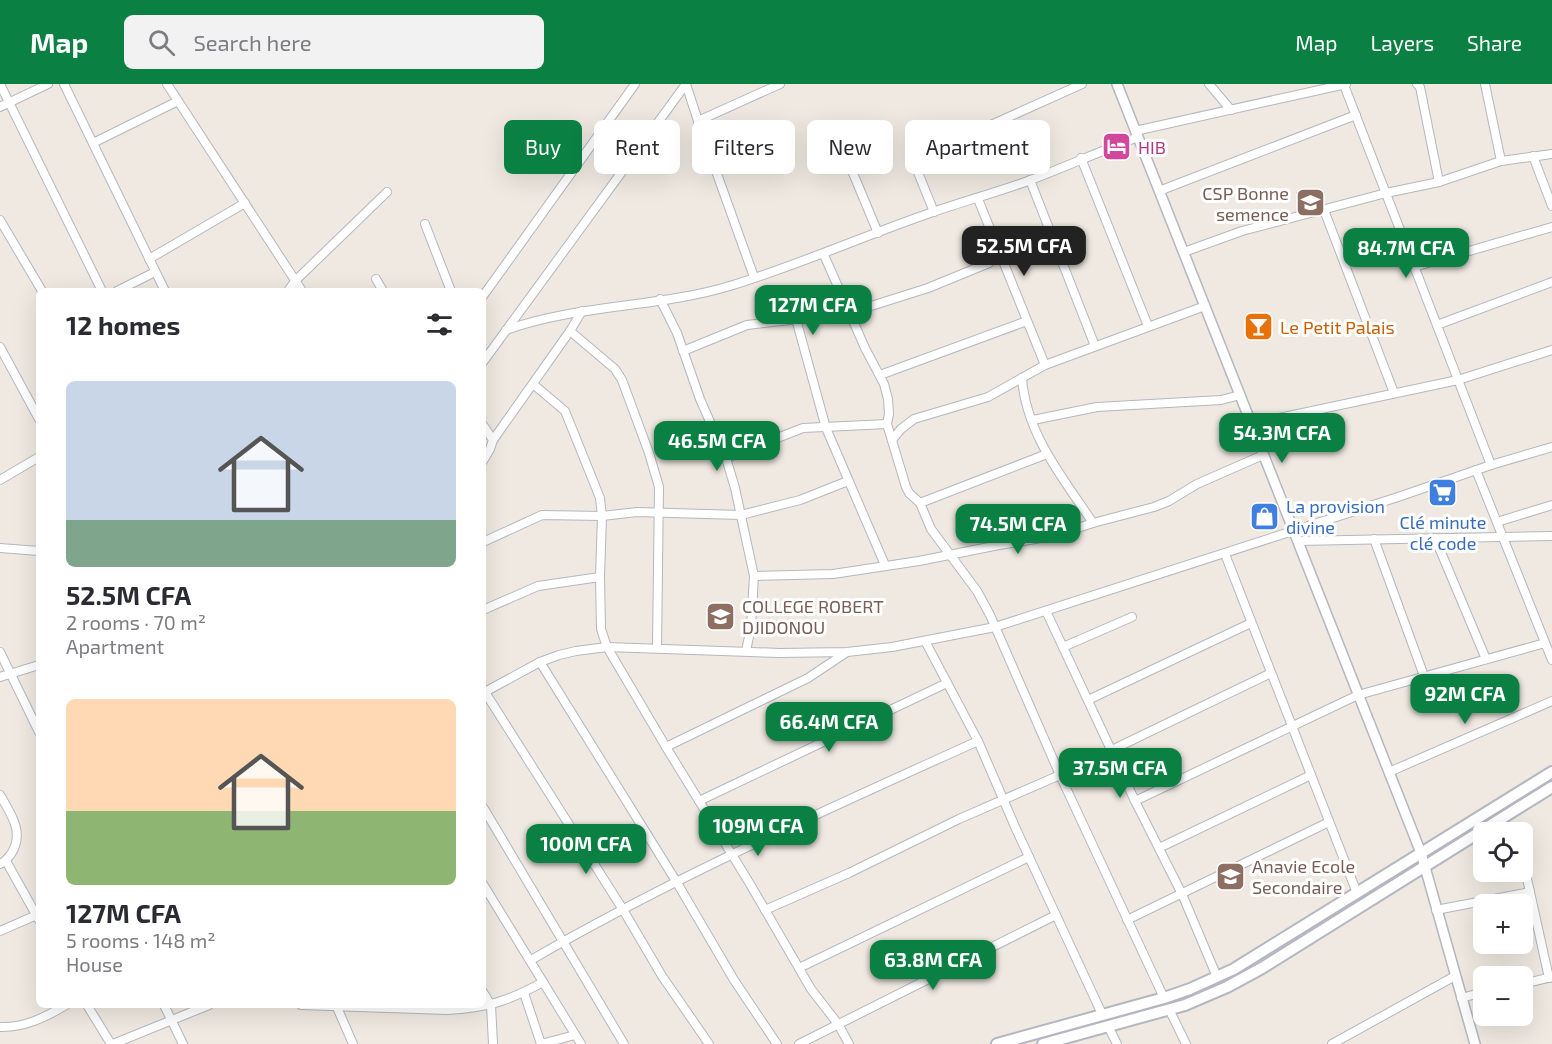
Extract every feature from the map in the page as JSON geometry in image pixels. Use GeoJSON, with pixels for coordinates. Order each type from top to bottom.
{"type":"FeatureCollection","features":[{"type":"Feature","properties":{"kind":"main road"},"geometry":{"type":"LineString","coordinates":[[998,1044],[1164,998],[1217,977],[1255,957],[1552,772]]}},
{"type":"Feature","properties":{"kind":"main road"},"geometry":{"type":"LineString","coordinates":[[1043,1044],[1169,1010],[1242,979],[1552,787]]}},
{"type":"Feature","properties":{"kind":"street"},"geometry":{"type":"LineString","coordinates":[[0,84],[101,288]]}},
{"type":"Feature","properties":{"kind":"street"},"geometry":{"type":"LineString","coordinates":[[0,107],[48,84]]}},
{"type":"Feature","properties":{"kind":"street"},"geometry":{"type":"LineString","coordinates":[[64,84],[163,288]]}},
{"type":"Feature","properties":{"kind":"street"},"geometry":{"type":"LineString","coordinates":[[167,84],[300,288]]}},
{"type":"Feature","properties":{"kind":"street"},"geometry":{"type":"LineString","coordinates":[[486,292],[636,84]]}},
{"type":"Feature","properties":{"kind":"street"},"geometry":{"type":"LineString","coordinates":[[686,84],[698,120]]}},
{"type":"Feature","properties":{"kind":"street"},"geometry":{"type":"LineString","coordinates":[[486,358],[686,84]]}},
{"type":"Feature","properties":{"kind":"street"},"geometry":{"type":"LineString","coordinates":[[700,120],[780,84]]}},
{"type":"Feature","properties":{"kind":"street"},"geometry":{"type":"LineString","coordinates":[[934,212],[913,160],[1082,84]]}},
{"type":"Feature","properties":{"kind":"street"},"geometry":{"type":"LineString","coordinates":[[1117,84],[1421,853],[1475,1044]]}},
{"type":"Feature","properties":{"kind":"street"},"geometry":{"type":"LineString","coordinates":[[1209,84],[1231,110]]}},
{"type":"Feature","properties":{"kind":"street"},"geometry":{"type":"LineString","coordinates":[[506,330],[582,312],[697,294],[754,278],[824,255],[934,212],[1030,180],[1136,134],[1320,87],[1345,84],[1491,465]]}},
{"type":"Feature","properties":{"kind":"street"},"geometry":{"type":"LineString","coordinates":[[1417,84],[1420,87],[1439,182]]}},
{"type":"Feature","properties":{"kind":"street"},"geometry":{"type":"LineString","coordinates":[[1485,84],[1501,161]]}},
{"type":"Feature","properties":{"kind":"street"},"geometry":{"type":"LineString","coordinates":[[93,142],[178,101]]}},
{"type":"Feature","properties":{"kind":"street"},"geometry":{"type":"LineString","coordinates":[[1159,191],[1356,115]]}},
{"type":"Feature","properties":{"kind":"street"},"geometry":{"type":"LineString","coordinates":[[1184,252],[1242,231],[1386,193],[1439,182],[1501,161],[1552,154]]}},
{"type":"Feature","properties":{"kind":"street"},"geometry":{"type":"LineString","coordinates":[[1533,156],[1552,206]]}},
{"type":"Feature","properties":{"kind":"street"},"geometry":{"type":"LineString","coordinates":[[1081,158],[1148,326]]}},
{"type":"Feature","properties":{"kind":"street"},"geometry":{"type":"LineString","coordinates":[[717,174],[754,278]]}},
{"type":"Feature","properties":{"kind":"street"},"geometry":{"type":"LineString","coordinates":[[853,174],[878,233]]}},
{"type":"Feature","properties":{"kind":"street"},"geometry":{"type":"LineString","coordinates":[[1030,180],[1095,346]]}},
{"type":"Feature","properties":{"kind":"street"},"geometry":{"type":"LineString","coordinates":[[290,288],[387,192]]}},
{"type":"Feature","properties":{"kind":"street"},"geometry":{"type":"LineString","coordinates":[[978,199],[1045,365]]}},
{"type":"Feature","properties":{"kind":"street"},"geometry":{"type":"LineString","coordinates":[[148,259],[245,203]]}},
{"type":"Feature","properties":{"kind":"street"},"geometry":{"type":"LineString","coordinates":[[1324,210],[1394,393]]}},
{"type":"Feature","properties":{"kind":"street"},"geometry":{"type":"LineString","coordinates":[[0,219],[40,288]]}},
{"type":"Feature","properties":{"kind":"street"},"geometry":{"type":"LineString","coordinates":[[425,224],[450,288]]}},
{"type":"Feature","properties":{"kind":"street"},"geometry":{"type":"LineString","coordinates":[[1414,267],[1552,227]]}},
{"type":"Feature","properties":{"kind":"street"},"geometry":{"type":"LineString","coordinates":[[683,351],[747,325],[849,313],[968,273],[989,263],[1000,251]]}},
{"type":"Feature","properties":{"kind":"street"},"geometry":{"type":"LineString","coordinates":[[824,255],[865,348],[880,375],[888,399],[887,424],[909,494],[920,503],[931,529],[977,591],[1164,998]]}},
{"type":"Feature","properties":{"kind":"street"},"geometry":{"type":"LineString","coordinates":[[123,288],[155,272]]}},
{"type":"Feature","properties":{"kind":"street"},"geometry":{"type":"LineString","coordinates":[[376,279],[381,288]]}},
{"type":"Feature","properties":{"kind":"street"},"geometry":{"type":"LineString","coordinates":[[1437,325],[1552,282]]}},
{"type":"Feature","properties":{"kind":"street"},"geometry":{"type":"LineString","coordinates":[[660,299],[677,333],[700,399],[726,458],[741,515],[754,576],[751,627],[746,651]]}},
{"type":"Feature","properties":{"kind":"street"},"geometry":{"type":"LineString","coordinates":[[892,440],[914,419],[988,397],[1045,365],[1205,306]]}},
{"type":"Feature","properties":{"kind":"street"},"geometry":{"type":"LineString","coordinates":[[486,455],[493,440],[582,312]]}},
{"type":"Feature","properties":{"kind":"street"},"geometry":{"type":"LineString","coordinates":[[796,320],[826,428],[885,565]]}},
{"type":"Feature","properties":{"kind":"street"},"geometry":{"type":"LineString","coordinates":[[880,375],[1027,321]]}},
{"type":"Feature","properties":{"kind":"street"},"geometry":{"type":"LineString","coordinates":[[570,331],[615,369],[622,380],[659,487],[657,648]]}},
{"type":"Feature","properties":{"kind":"street"},"geometry":{"type":"LineString","coordinates":[[0,347],[36,413]]}},
{"type":"Feature","properties":{"kind":"street"},"geometry":{"type":"LineString","coordinates":[[1251,424],[1458,380],[1552,350]]}},
{"type":"Feature","properties":{"kind":"street"},"geometry":{"type":"LineString","coordinates":[[1022,378],[1025,398],[1036,434],[1093,523]]}},
{"type":"Feature","properties":{"kind":"street"},"geometry":{"type":"LineString","coordinates":[[533,384],[565,411],[600,498],[602,516],[601,629],[607,647],[811,989],[838,1024],[849,1044]]}},
{"type":"Feature","properties":{"kind":"street"},"geometry":{"type":"LineString","coordinates":[[1033,420],[1097,406],[1221,400],[1240,395]]}},
{"type":"Feature","properties":{"kind":"street"},"geometry":{"type":"LineString","coordinates":[[726,458],[788,432],[815,426],[826,428],[887,424]]}},
{"type":"Feature","properties":{"kind":"street"},"geometry":{"type":"LineString","coordinates":[[486,430],[493,440]]}},
{"type":"Feature","properties":{"kind":"street"},"geometry":{"type":"LineString","coordinates":[[486,689],[540,662],[560,655],[607,647],[847,652],[925,641],[995,627],[1552,447]]}},
{"type":"Feature","properties":{"kind":"street"},"geometry":{"type":"LineString","coordinates":[[920,503],[1047,454]]}},
{"type":"Feature","properties":{"kind":"street"},"geometry":{"type":"LineString","coordinates":[[754,576],[833,574],[919,561],[1053,536],[1169,501],[1197,484],[1263,455]]}},
{"type":"Feature","properties":{"kind":"street"},"geometry":{"type":"LineString","coordinates":[[1,477],[36,459]]}},
{"type":"Feature","properties":{"kind":"street"},"geometry":{"type":"LineString","coordinates":[[1476,470],[1552,660]]}},
{"type":"Feature","properties":{"kind":"street"},"geometry":{"type":"LineString","coordinates":[[486,541],[542,515],[602,516],[637,512],[741,515],[800,500],[848,481]]}},
{"type":"Feature","properties":{"kind":"street"},"geometry":{"type":"LineString","coordinates":[[1497,522],[1552,505]]}},
{"type":"Feature","properties":{"kind":"street"},"geometry":{"type":"LineString","coordinates":[[1298,541],[1552,536]]}},
{"type":"Feature","properties":{"kind":"street"},"geometry":{"type":"LineString","coordinates":[[1435,538],[1486,659]]}},
{"type":"Feature","properties":{"kind":"street"},"geometry":{"type":"LineString","coordinates":[[1374,539],[1424,676]]}},
{"type":"Feature","properties":{"kind":"street"},"geometry":{"type":"LineString","coordinates":[[0,548],[36,551]]}},
{"type":"Feature","properties":{"kind":"street"},"geometry":{"type":"LineString","coordinates":[[1225,554],[1357,893]]}},
{"type":"Feature","properties":{"kind":"street"},"geometry":{"type":"LineString","coordinates":[[486,609],[538,586],[600,577]]}},
{"type":"Feature","properties":{"kind":"street"},"geometry":{"type":"LineString","coordinates":[[1046,611],[1135,801],[1182,894],[1217,977]]}},
{"type":"Feature","properties":{"kind":"street"},"geometry":{"type":"LineString","coordinates":[[1063,647],[1132,617]]}},
{"type":"Feature","properties":{"kind":"street"},"geometry":{"type":"LineString","coordinates":[[1088,700],[1251,622]]}},
{"type":"Feature","properties":{"kind":"street"},"geometry":{"type":"LineString","coordinates":[[925,641],[978,741],[1102,1014]]}},
{"type":"Feature","properties":{"kind":"street"},"geometry":{"type":"LineString","coordinates":[[1135,801],[1358,695],[1545,643]]}},
{"type":"Feature","properties":{"kind":"street"},"geometry":{"type":"LineString","coordinates":[[0,652],[36,726]]}},
{"type":"Feature","properties":{"kind":"street"},"geometry":{"type":"LineString","coordinates":[[666,747],[808,678],[847,652]]}},
{"type":"Feature","properties":{"kind":"street"},"geometry":{"type":"LineString","coordinates":[[540,662],[676,881],[734,980],[777,1044]]}},
{"type":"Feature","properties":{"kind":"street"},"geometry":{"type":"LineString","coordinates":[[0,677],[36,665]]}},
{"type":"Feature","properties":{"kind":"street"},"geometry":{"type":"LineString","coordinates":[[765,910],[1060,775],[1271,673]]}},
{"type":"Feature","properties":{"kind":"street"},"geometry":{"type":"LineString","coordinates":[[699,801],[947,683]]}},
{"type":"Feature","properties":{"kind":"street"},"geometry":{"type":"LineString","coordinates":[[486,696],[622,908],[662,976],[709,1044]]}},
{"type":"Feature","properties":{"kind":"street"},"geometry":{"type":"LineString","coordinates":[[1389,772],[1552,701]]}},
{"type":"Feature","properties":{"kind":"street"},"geometry":{"type":"LineString","coordinates":[[531,960],[622,908],[676,881],[978,741]]}},
{"type":"Feature","properties":{"kind":"street"},"geometry":{"type":"LineString","coordinates":[[1159,848],[1311,775]]}},
{"type":"Feature","properties":{"kind":"street"},"geometry":{"type":"LineString","coordinates":[[0,795],[18,832],[15,847],[3,863],[36,913]]}},
{"type":"Feature","properties":{"kind":"street"},"geometry":{"type":"LineString","coordinates":[[486,812],[624,1044]]}},
{"type":"Feature","properties":{"kind":"street"},"geometry":{"type":"LineString","coordinates":[[1127,920],[1329,822]]}},
{"type":"Feature","properties":{"kind":"street"},"geometry":{"type":"LineString","coordinates":[[799,968],[1029,857]]}},
{"type":"Feature","properties":{"kind":"street"},"geometry":{"type":"LineString","coordinates":[[1528,882],[1550,977],[1533,981]]}},
{"type":"Feature","properties":{"kind":"street"},"geometry":{"type":"LineString","coordinates":[[486,889],[581,1044]]}},
{"type":"Feature","properties":{"kind":"street"},"geometry":{"type":"LineString","coordinates":[[1436,910],[1530,892]]}},
{"type":"Feature","properties":{"kind":"street"},"geometry":{"type":"LineString","coordinates":[[798,1044],[1056,915]]}},
{"type":"Feature","properties":{"kind":"street"},"geometry":{"type":"LineString","coordinates":[[0,932],[36,917]]}},
{"type":"Feature","properties":{"kind":"street"},"geometry":{"type":"LineString","coordinates":[[1332,1044],[1455,976]]}},
{"type":"Feature","properties":{"kind":"street"},"geometry":{"type":"LineString","coordinates":[[486,1005],[524,993],[543,982]]}},
{"type":"Feature","properties":{"kind":"street"},"geometry":{"type":"LineString","coordinates":[[524,993],[541,1044],[575,1035]]}},
{"type":"Feature","properties":{"kind":"street"},"geometry":{"type":"LineString","coordinates":[[1461,998],[1473,995]]}},
{"type":"Feature","properties":{"kind":"street"},"geometry":{"type":"LineString","coordinates":[[486,998],[490,1005],[492,1044]]}},
{"type":"Feature","properties":{"kind":"street"},"geometry":{"type":"LineString","coordinates":[[0,1028],[39,1020],[61,1008]]}},
{"type":"Feature","properties":{"kind":"street"},"geometry":{"type":"LineString","coordinates":[[89,1008],[112,1044],[202,1008]]}},
{"type":"Feature","properties":{"kind":"street"},"geometry":{"type":"LineString","coordinates":[[165,1008],[183,1044]]}},
{"type":"Feature","properties":{"kind":"street"},"geometry":{"type":"LineString","coordinates":[[338,1008],[353,1044]]}},
{"type":"Feature","properties":{"kind":"street"},"geometry":{"type":"LineString","coordinates":[[392,1008],[447,1010],[464,1008]]}},
{"type":"Feature","properties":{"kind":"street"},"geometry":{"type":"LineString","coordinates":[[1169,1010],[1186,1044]]}},
{"type":"Feature","properties":{"kind":"street"},"geometry":{"type":"LineString","coordinates":[[1108,1026],[1117,1044]]}},
{"type":"Feature","properties":{"kind":"place","name":"HIB"},"geometry":{"type":"Point","coordinates":[1117,147]}},
{"type":"Feature","properties":{"kind":"place","name":"CSP Bonne semence"},"geometry":{"type":"Point","coordinates":[1310,203]}},
{"type":"Feature","properties":{"kind":"place","name":"Le Petit Palais"},"geometry":{"type":"Point","coordinates":[1259,327]}},
{"type":"Feature","properties":{"kind":"place","name":"Clé minute clé code"},"geometry":{"type":"Point","coordinates":[1443,493]}},
{"type":"Feature","properties":{"kind":"place","name":"La provision divine"},"geometry":{"type":"Point","coordinates":[1265,516]}},
{"type":"Feature","properties":{"kind":"place","name":"COLLEGE ROBERT DJIDONOU"},"geometry":{"type":"Point","coordinates":[721,616]}},
{"type":"Feature","properties":{"kind":"place","name":"Anavie Ecole Secondaire"},"geometry":{"type":"Point","coordinates":[1231,876]}}]}
